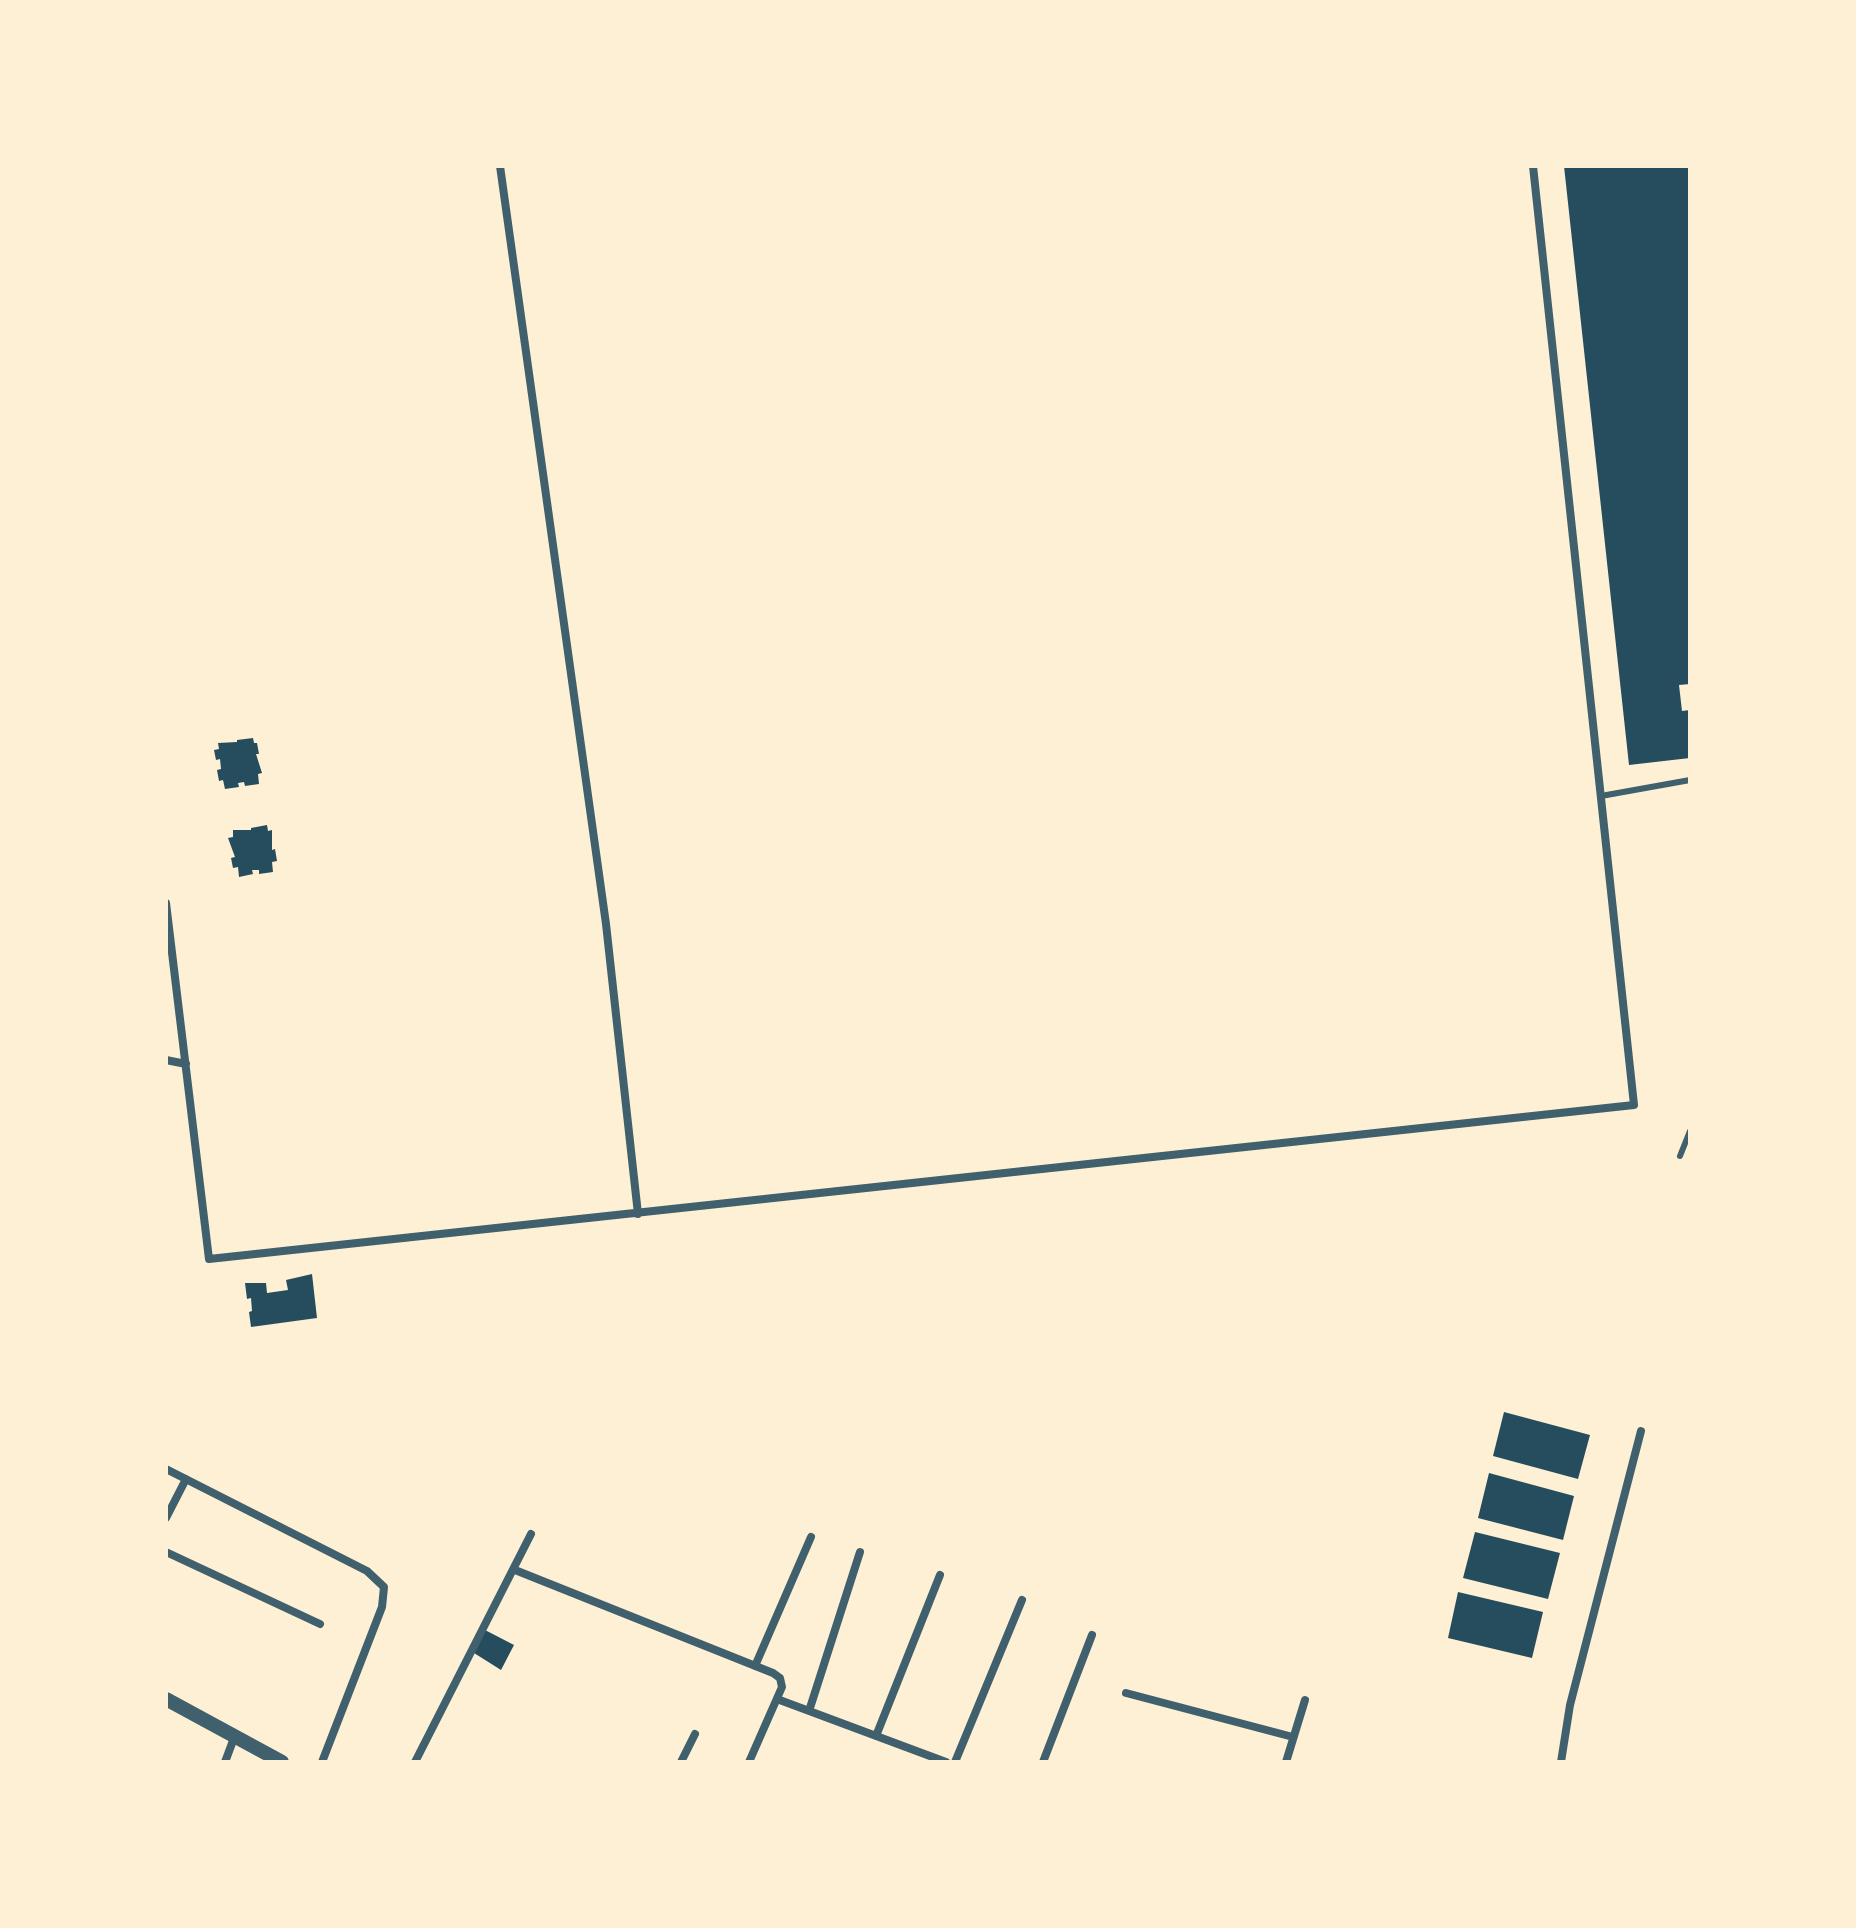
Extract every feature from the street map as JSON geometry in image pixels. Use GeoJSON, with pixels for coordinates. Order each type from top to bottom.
{"type":"FeatureCollection","features":[{"type":"Feature","properties":{"kind":"street"},"geometry":{"type":"LineString","coordinates":[[500,166],[604,909],[637,1214]]}},
{"type":"Feature","properties":{"kind":"street"},"geometry":{"type":"LineString","coordinates":[[166,903],[209,1259],[1634,1105],[1533,166]]}},
{"type":"Feature","properties":{"kind":"street"},"geometry":{"type":"LineString","coordinates":[[166,1060],[186,1064]]}},
{"type":"Feature","properties":{"kind":"street"},"geometry":{"type":"LineString","coordinates":[[1561,1762],[1570,1705],[1641,1431]]}},
{"type":"Feature","properties":{"kind":"street"},"geometry":{"type":"LineString","coordinates":[[166,1469],[367,1571],[384,1587],[382,1607],[322,1762]]}},
{"type":"Feature","properties":{"kind":"street"},"geometry":{"type":"LineString","coordinates":[[166,1518],[186,1479]]}},
{"type":"Feature","properties":{"kind":"street"},"geometry":{"type":"LineString","coordinates":[[415,1762],[531,1534]]}},
{"type":"Feature","properties":{"kind":"street"},"geometry":{"type":"LineString","coordinates":[[755,1666],[811,1537]]}},
{"type":"Feature","properties":{"kind":"street"},"geometry":{"type":"LineString","coordinates":[[166,1552],[320,1624]]}},
{"type":"Feature","properties":{"kind":"street"},"geometry":{"type":"LineString","coordinates":[[809,1711],[860,1552]]}},
{"type":"Feature","properties":{"kind":"street"},"geometry":{"type":"LineString","coordinates":[[515,1570],[780,1678],[782,1687],[749,1762]]}},
{"type":"Feature","properties":{"kind":"street"},"geometry":{"type":"LineString","coordinates":[[876,1736],[940,1575]]}},
{"type":"Feature","properties":{"kind":"street"},"geometry":{"type":"LineString","coordinates":[[955,1762],[1022,1600]]}},
{"type":"Feature","properties":{"kind":"street"},"geometry":{"type":"LineString","coordinates":[[1043,1762],[1092,1635]]}},
{"type":"Feature","properties":{"kind":"street"},"geometry":{"type":"LineString","coordinates":[[1126,1693],[1293,1737]]}},
{"type":"Feature","properties":{"kind":"street"},"geometry":{"type":"LineString","coordinates":[[166,1699],[282,1762]]}},
{"type":"Feature","properties":{"kind":"street"},"geometry":{"type":"LineString","coordinates":[[777,1699],[946,1762]]}},
{"type":"Feature","properties":{"kind":"street"},"geometry":{"type":"LineString","coordinates":[[1286,1762],[1305,1700]]}},
{"type":"Feature","properties":{"kind":"street"},"geometry":{"type":"LineString","coordinates":[[681,1762],[695,1734]]}},
{"type":"Feature","properties":{"kind":"street"},"geometry":{"type":"LineString","coordinates":[[225,1762],[234,1738]]}},
{"type":"Feature","properties":{"kind":"lane"},"geometry":{"type":"LineString","coordinates":[[1601,796],[1690,780]]}},
{"type":"Feature","properties":{"kind":"lane"},"geometry":{"type":"LineString","coordinates":[[1680,1156],[1690,1131]]}},
{"type":"Feature","properties":{"kind":"building"},"geometry":{"type":"Polygon","coordinates":[[[1564,166],[1690,166],[1690,684],[1679,685],[1682,711],[1690,710],[1690,758],[1629,765],[1564,166]]]}},
{"type":"Feature","properties":{"kind":"building"},"geometry":{"type":"Polygon","coordinates":[[[253,738],[257,743],[259,754],[256,754],[262,773],[258,774],[259,784],[245,786],[244,782],[238,783],[239,787],[225,789],[223,780],[219,781],[217,770],[221,769],[220,759],[216,760],[214,750],[219,749],[218,743],[253,738]]]}},
{"type":"Feature","properties":{"kind":"building"},"geometry":{"type":"Polygon","coordinates":[[[267,825],[268,831],[272,830],[272,850],[275,849],[277,861],[272,862],[273,872],[259,874],[259,870],[252,870],[253,874],[239,877],[238,867],[233,868],[231,858],[235,857],[228,838],[233,837],[233,830],[251,830],[267,825]]]}},
{"type":"Feature","properties":{"kind":"building"},"geometry":{"type":"Polygon","coordinates":[[[312,1274],[317,1318],[251,1327],[251,1298],[247,1299],[245,1283],[266,1283],[267,1293],[288,1290],[286,1280],[312,1274]]]}},
{"type":"Feature","properties":{"kind":"building"},"geometry":{"type":"Polygon","coordinates":[[[1504,1412],[1590,1435],[1578,1479],[1493,1456],[1504,1412]]]}},
{"type":"Feature","properties":{"kind":"building"},"geometry":{"type":"Polygon","coordinates":[[[1489,1473],[1574,1496],[1563,1540],[1478,1518],[1489,1473]]]}},
{"type":"Feature","properties":{"kind":"building"},"geometry":{"type":"Polygon","coordinates":[[[1475,1532],[1560,1553],[1548,1599],[1463,1578],[1475,1532]]]}},
{"type":"Feature","properties":{"kind":"building"},"geometry":{"type":"Polygon","coordinates":[[[1458,1592],[1543,1612],[1532,1658],[1448,1638],[1458,1592]]]}},
{"type":"Feature","properties":{"kind":"building"},"geometry":{"type":"Polygon","coordinates":[[[485,1630],[514,1645],[501,1670],[474,1653],[485,1630]]]}}]}
